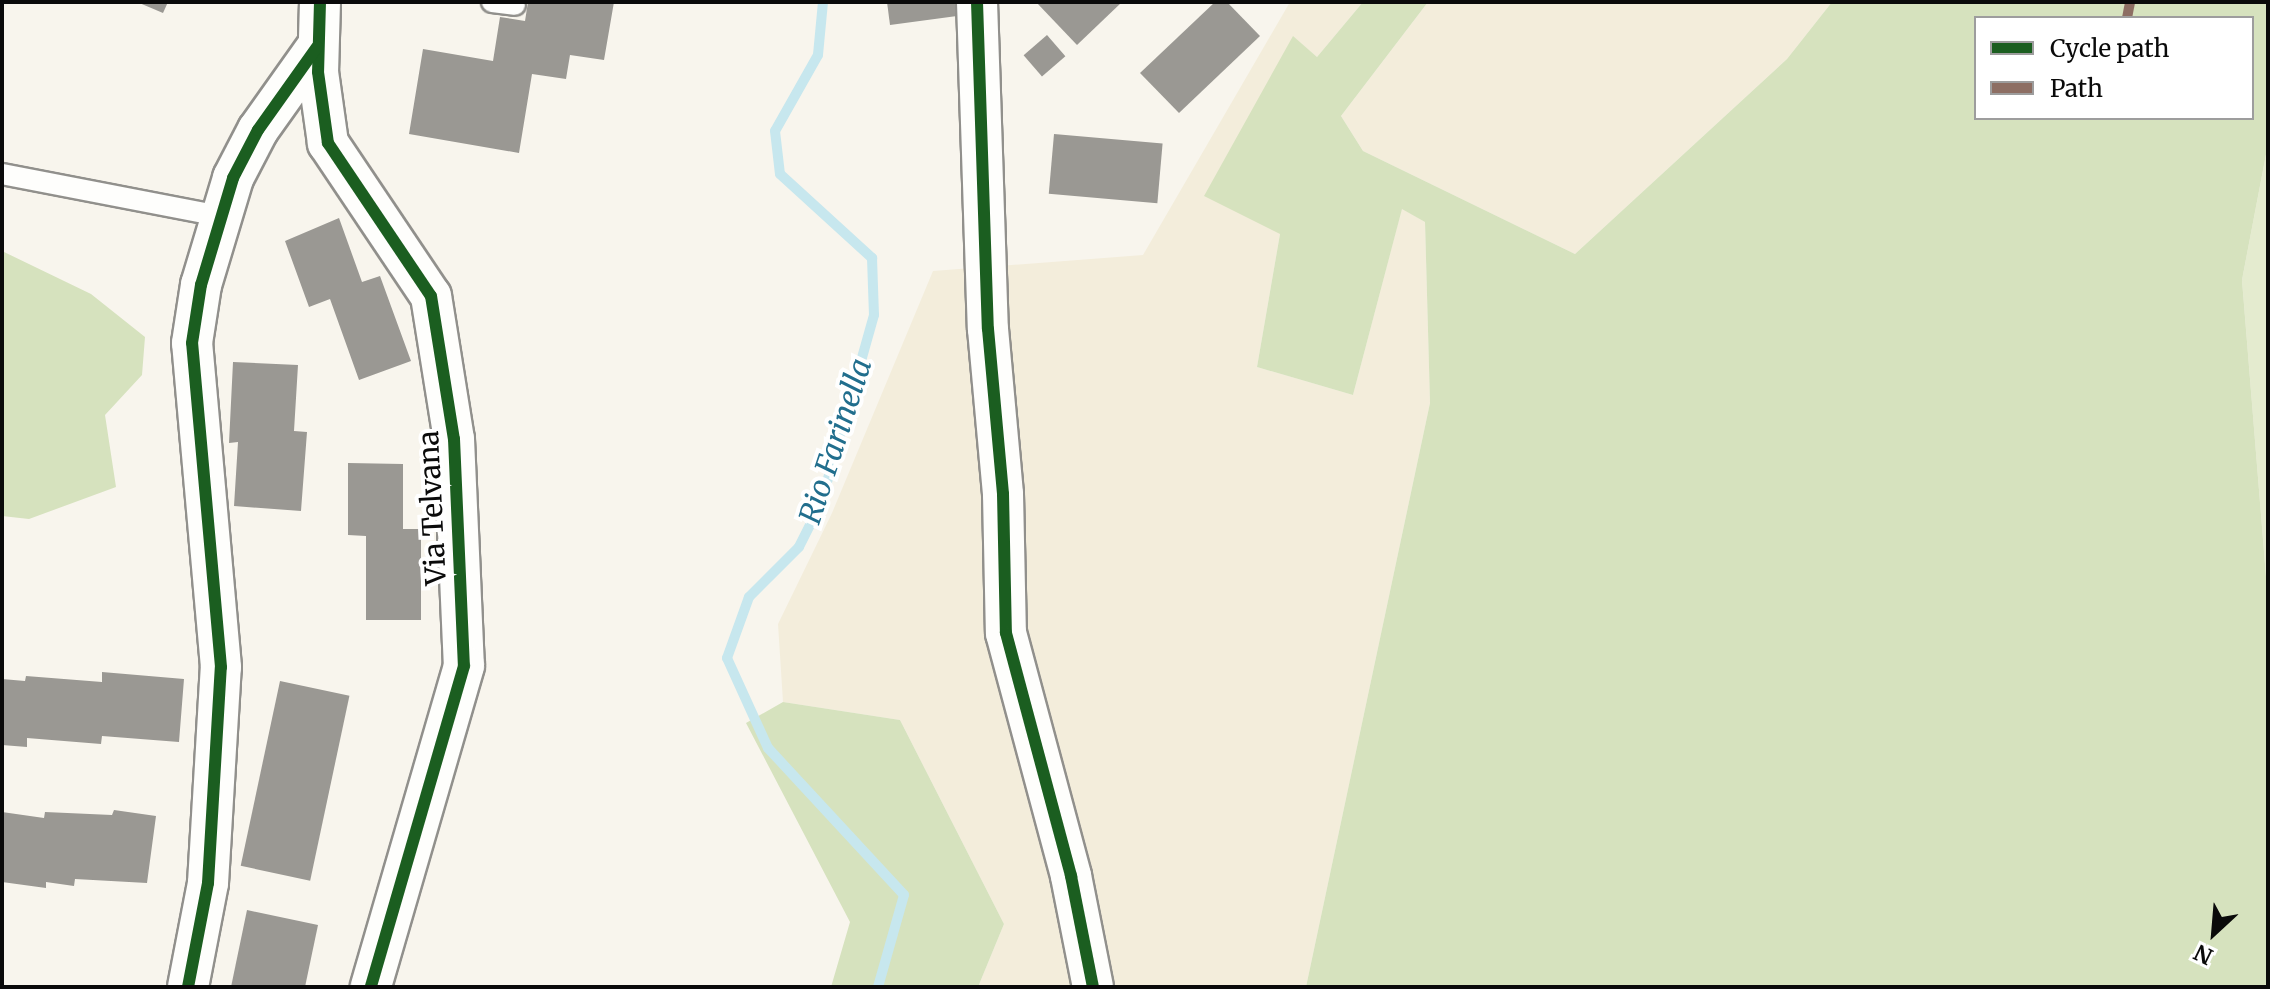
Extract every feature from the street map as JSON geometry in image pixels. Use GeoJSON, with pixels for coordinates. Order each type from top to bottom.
{"type":"FeatureCollection","features":[{"type":"Feature","properties":{"kind":"street","name":"Via Telvana"},"geometry":{"type":"LineString","coordinates":[[320,2],[317,47],[328,143],[431,296],[454,439],[464,666],[371,987]]}},
{"type":"Feature","properties":{"kind":"street"},"geometry":{"type":"LineString","coordinates":[[977,2],[988,329],[1003,494],[1006,633],[1071,876],[1093,987]]}},
{"type":"Feature","properties":{"kind":"street"},"geometry":{"type":"LineString","coordinates":[[188,987],[208,883],[221,667],[192,343],[221,216],[258,130],[317,47]]}},
{"type":"Feature","properties":{"kind":"lane"},"geometry":{"type":"LineString","coordinates":[[492,2],[515,5]]}},
{"type":"Feature","properties":{"kind":"lane"},"geometry":{"type":"LineString","coordinates":[[2,174],[221,216]]}},
{"type":"Feature","properties":{"kind":"shaded area"},"geometry":{"type":"Polygon","coordinates":[[[1290,2],[1363,2],[1317,57],[1293,37],[1280,234],[1257,367],[1353,395],[1402,208],[1425,222],[1430,403],[1306,987],[978,987],[1004,924],[900,720],[783,702],[778,624],[832,513],[933,271],[1143,255],[1290,2]]]}},
{"type":"Feature","properties":{"kind":"shaded area"},"geometry":{"type":"Polygon","coordinates":[[[1428,2],[1832,2],[1787,59],[1575,254],[1363,151],[1341,116],[1428,2]]]}},
{"type":"Feature","properties":{"kind":"green space"},"geometry":{"type":"Polygon","coordinates":[[[1363,2],[1428,2],[1341,116],[1363,151],[1575,254],[1787,59],[1832,2],[2268,2],[2268,144],[2242,280],[2268,601],[2268,987],[1306,987],[1430,403],[1425,222],[1402,209],[1353,395],[1257,367],[1280,234],[1204,196],[1293,36],[1317,57],[1363,2]]]}},
{"type":"Feature","properties":{"kind":"green space"},"geometry":{"type":"Polygon","coordinates":[[[2268,144],[2268,601],[2242,280],[2268,144]]]}},
{"type":"Feature","properties":{"kind":"green space"},"geometry":{"type":"Polygon","coordinates":[[[2,251],[91,294],[145,337],[142,375],[105,415],[116,487],[29,519],[2,516],[2,251]]]}},
{"type":"Feature","properties":{"kind":"green space"},"geometry":{"type":"Polygon","coordinates":[[[783,702],[900,720],[1004,924],[978,987],[831,987],[850,922],[746,723],[783,702]]]}},
{"type":"Feature","properties":{"kind":"building"},"geometry":{"type":"Polygon","coordinates":[[[137,2],[168,2],[163,13],[137,2]]]}},
{"type":"Feature","properties":{"kind":"building"},"geometry":{"type":"Polygon","coordinates":[[[528,2],[614,2],[604,60],[570,55],[566,79],[532,74],[519,153],[409,134],[423,49],[493,61],[500,17],[525,21],[528,2]]]}},
{"type":"Feature","properties":{"kind":"building"},"geometry":{"type":"Polygon","coordinates":[[[887,2],[955,2],[957,16],[890,25],[887,2]]]}},
{"type":"Feature","properties":{"kind":"building"},"geometry":{"type":"Polygon","coordinates":[[[1036,2],[1122,2],[1077,45],[1036,2]]]}},
{"type":"Feature","properties":{"kind":"building"},"geometry":{"type":"Polygon","coordinates":[[[1215,2],[1227,2],[1260,36],[1179,113],[1140,73],[1215,2]]]}},
{"type":"Feature","properties":{"kind":"building"},"geometry":{"type":"Polygon","coordinates":[[[1047,35],[1065,56],[1042,76],[1024,55],[1047,35]]]}},
{"type":"Feature","properties":{"kind":"building"},"geometry":{"type":"Polygon","coordinates":[[[1054,134],[1163,143],[1157,203],[1049,194],[1054,134]]]}},
{"type":"Feature","properties":{"kind":"building"},"geometry":{"type":"Polygon","coordinates":[[[339,218],[362,282],[380,276],[411,361],[359,380],[330,299],[309,307],[285,241],[339,218]]]}},
{"type":"Feature","properties":{"kind":"building"},"geometry":{"type":"Polygon","coordinates":[[[233,362],[298,365],[294,431],[307,432],[301,511],[234,506],[238,442],[229,443],[233,362]]]}},
{"type":"Feature","properties":{"kind":"building"},"geometry":{"type":"Polygon","coordinates":[[[348,463],[403,464],[403,529],[421,529],[421,620],[366,620],[366,536],[348,535],[348,463]]]}},
{"type":"Feature","properties":{"kind":"building"},"geometry":{"type":"Polygon","coordinates":[[[102,672],[184,679],[179,742],[102,736],[101,744],[27,738],[27,747],[2,745],[2,679],[25,681],[26,676],[102,682],[102,672]]]}},
{"type":"Feature","properties":{"kind":"building"},"geometry":{"type":"Polygon","coordinates":[[[280,681],[349,696],[310,881],[241,866],[280,681]]]}},
{"type":"Feature","properties":{"kind":"building"},"geometry":{"type":"Polygon","coordinates":[[[114,810],[156,816],[147,883],[75,879],[74,886],[46,882],[46,888],[2,882],[2,812],[44,818],[45,812],[112,815],[114,810]]]}},
{"type":"Feature","properties":{"kind":"building"},"geometry":{"type":"Polygon","coordinates":[[[247,910],[318,925],[305,987],[231,987],[247,910]]]}},
{"type":"Feature","properties":{"kind":"waterway","name":"Rio Farinella"},"geometry":{"type":"LineString","coordinates":[[823,2],[818,55],[775,131],[780,174],[872,258],[874,315],[821,503],[799,547],[749,597],[727,658],[768,748],[904,895],[878,987]]}},
{"type":"Feature","properties":{"kind":"marked path"},"geometry":{"type":"LineString","coordinates":[[2127,16],[2130,2]]}},
{"type":"Feature","properties":{"kind":"cycle path"},"geometry":{"type":"LineString","coordinates":[[320,2],[318,72],[328,143],[431,296],[454,439],[464,666],[371,987]]}},
{"type":"Feature","properties":{"kind":"cycle path"},"geometry":{"type":"LineString","coordinates":[[977,2],[988,329],[1003,494],[1006,633],[1071,876],[1093,987]]}},
{"type":"Feature","properties":{"kind":"cycle path"},"geometry":{"type":"LineString","coordinates":[[188,987],[208,883],[221,667],[192,343],[201,285],[233,178],[258,130],[317,47]]}}]}
